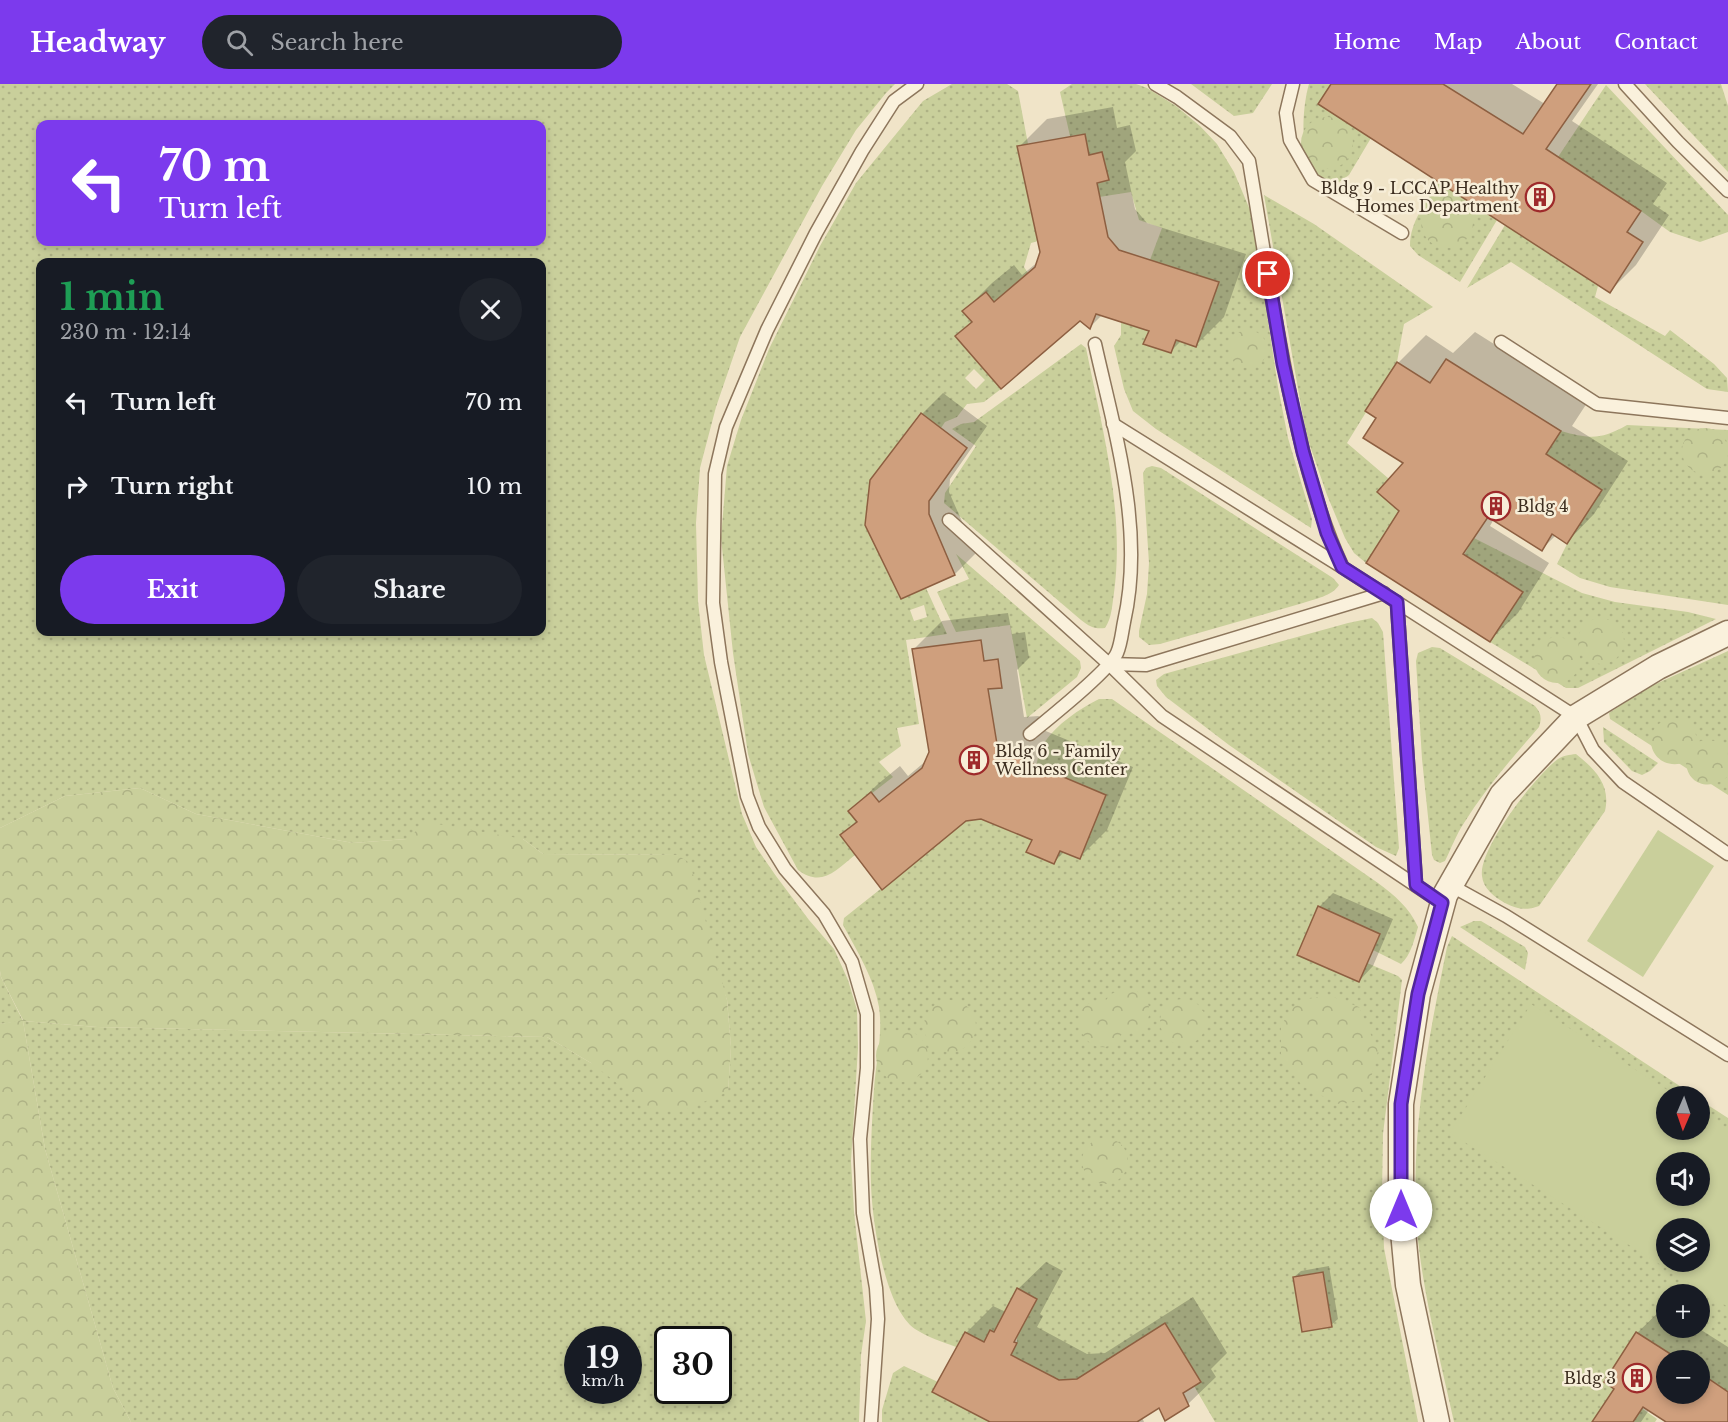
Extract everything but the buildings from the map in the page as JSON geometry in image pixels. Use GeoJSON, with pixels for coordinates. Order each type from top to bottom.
{"type":"FeatureCollection","features":[{"type":"Feature","properties":{"kind":"street"},"geometry":{"type":"LineString","coordinates":[[1437,1422],[1408,1285],[1401,1210],[1401,1115],[1418,994],[1446,894],[1502,795],[1576,717],[1658,667],[1728,633]]}},
{"type":"Feature","properties":{"kind":"lane"},"geometry":{"type":"LineString","coordinates":[[871,1422],[878,1320],[876,1288],[863,1213],[860,1140],[867,1068],[867,1014],[852,962],[824,914],[785,869],[759,827],[747,796],[721,662],[714,603],[715,474],[726,428],[767,330],[816,233],[862,151],[894,101],[917,84]]}},
{"type":"Feature","properties":{"kind":"lane"},"geometry":{"type":"LineString","coordinates":[[1155,84],[1177,97],[1230,136],[1249,161],[1283,364],[1303,452],[1327,533],[1342,567]]}},
{"type":"Feature","properties":{"kind":"lane"},"geometry":{"type":"LineString","coordinates":[[1293,84],[1286,113],[1290,140],[1313,180],[1402,233]]}},
{"type":"Feature","properties":{"kind":"lane"},"geometry":{"type":"LineString","coordinates":[[1625,84],[1678,142],[1728,191]]}},
{"type":"Feature","properties":{"kind":"lane"},"geometry":{"type":"LineString","coordinates":[[1501,342],[1597,404],[1728,418]]}},
{"type":"Feature","properties":{"kind":"lane"},"geometry":{"type":"LineString","coordinates":[[1030,734],[1109,664],[1116,654],[1126,614],[1130,579],[1131,529],[1113,424],[1095,344]]}},
{"type":"Feature","properties":{"kind":"lane"},"geometry":{"type":"LineString","coordinates":[[1113,424],[1384,593],[1576,717],[1593,750],[1623,782],[1728,854]]}},
{"type":"Feature","properties":{"kind":"lane"},"geometry":{"type":"LineString","coordinates":[[949,520],[1109,664],[1162,716],[1416,885],[1506,916],[1728,1055]]}},
{"type":"Feature","properties":{"kind":"lane"},"geometry":{"type":"LineString","coordinates":[[1109,664],[1146,665],[1384,593]]}},
{"type":"Feature","properties":{"kind":"lane"},"geometry":{"type":"LineString","coordinates":[[1397,602],[1416,885]]}},
{"type":"Feature","properties":{"kind":"green space"},"geometry":{"type":"Polygon","coordinates":[[[0,84],[895,84],[856,130],[822,186],[740,337],[716,407],[700,468],[696,523],[698,601],[704,655],[742,814],[756,847],[809,920],[834,949],[848,980],[857,1010],[858,1048],[851,1161],[866,1321],[861,1355],[859,1422],[131,1422],[113,1388],[45,1149],[23,1021],[97,1027],[547,1037],[591,1063],[728,1091],[731,1047],[727,1000],[677,855],[543,854],[523,839],[407,839],[353,843],[196,814],[140,788],[65,796],[0,828],[0,84]]]}},
{"type":"Feature","properties":{"kind":"green space"},"geometry":{"type":"Polygon","coordinates":[[[952,84],[1007,84],[1018,91],[1028,144],[1038,241],[1031,243],[1024,267],[1028,273],[994,302],[986,292],[963,311],[972,322],[955,336],[1001,389],[984,402],[967,404],[957,417],[945,422],[941,428],[920,413],[870,481],[865,525],[901,599],[926,588],[947,634],[906,640],[919,724],[897,728],[901,746],[879,762],[893,777],[849,811],[857,822],[840,835],[855,855],[828,875],[814,877],[798,870],[764,807],[748,754],[733,653],[721,538],[727,466],[741,420],[769,349],[820,246],[856,183],[923,101],[952,84]],[[974,369],[965,378],[976,389],[985,380],[974,369]],[[924,605],[910,610],[914,621],[927,617],[924,605]]]}},
{"type":"Feature","properties":{"kind":"green space"},"geometry":{"type":"Polygon","coordinates":[[[1072,84],[1136,84],[1147,88],[1176,106],[1200,126],[1217,144],[1234,172],[1250,210],[1278,387],[1288,438],[1312,519],[1311,528],[1156,429],[1133,411],[1124,389],[1114,346],[1121,335],[1121,322],[1149,331],[1144,344],[1170,353],[1176,340],[1196,347],[1219,282],[1150,260],[1162,228],[1139,220],[1131,192],[1099,197],[1097,183],[1109,180],[1102,152],[1089,155],[1085,134],[1070,136],[1060,92],[1072,84]]]}},
{"type":"Feature","properties":{"kind":"green space"},"geometry":{"type":"Polygon","coordinates":[[[1191,84],[1272,84],[1253,113],[1234,116],[1191,84]]]}},
{"type":"Feature","properties":{"kind":"green space"},"geometry":{"type":"Polygon","coordinates":[[[1309,84],[1331,84],[1371,138],[1349,175],[1339,182],[1325,180],[1316,174],[1306,151],[1304,122],[1309,84]]]}},
{"type":"Feature","properties":{"kind":"green space"},"geometry":{"type":"Polygon","coordinates":[[[1645,84],[1721,84],[1728,106],[1728,172],[1645,84]]]}},
{"type":"Feature","properties":{"kind":"green space"},"geometry":{"type":"Polygon","coordinates":[[[1606,85],[1728,215],[1728,232],[1700,242],[1670,232],[1558,157],[1606,85]]]}},
{"type":"Feature","properties":{"kind":"green space"},"geometry":{"type":"Polygon","coordinates":[[[1327,117],[1337,119],[1345,125],[1351,133],[1353,143],[1351,153],[1345,161],[1337,167],[1327,169],[1317,167],[1309,161],[1303,153],[1301,143],[1303,133],[1309,125],[1317,119],[1327,117]]]}},
{"type":"Feature","properties":{"kind":"green space"},"geometry":{"type":"Polygon","coordinates":[[[1439,182],[1497,220],[1460,282],[1418,255],[1410,246],[1416,220],[1439,182]]]}},
{"type":"Feature","properties":{"kind":"green space"},"geometry":{"type":"Polygon","coordinates":[[[1264,195],[1314,224],[1433,307],[1404,324],[1397,362],[1347,443],[1409,496],[1366,563],[1354,553],[1345,538],[1306,434],[1264,195]]]}},
{"type":"Feature","properties":{"kind":"green space"},"geometry":{"type":"Polygon","coordinates":[[[1447,196],[1457,198],[1465,204],[1471,212],[1473,222],[1471,232],[1465,240],[1457,246],[1447,248],[1437,246],[1429,240],[1423,232],[1421,222],[1423,212],[1429,204],[1437,198],[1447,196]]]}},
{"type":"Feature","properties":{"kind":"green space"},"geometry":{"type":"Polygon","coordinates":[[[1505,225],[1598,286],[1595,297],[1665,336],[1670,330],[1714,364],[1727,378],[1728,392],[1707,389],[1511,262],[1467,288],[1505,225]]]}},
{"type":"Feature","properties":{"kind":"green space"},"geometry":{"type":"Polygon","coordinates":[[[1248,330],[1261,336],[1267,349],[1261,362],[1248,368],[1235,362],[1229,349],[1235,336],[1248,330]]]}},
{"type":"Feature","properties":{"kind":"green space"},"geometry":{"type":"Polygon","coordinates":[[[1081,344],[1086,348],[1105,439],[1117,531],[1114,593],[1109,620],[1105,628],[1092,627],[1081,620],[944,503],[945,493],[976,446],[952,429],[961,424],[974,422],[1081,344]]]}},
{"type":"Feature","properties":{"kind":"green space"},"geometry":{"type":"Polygon","coordinates":[[[1627,425],[1728,430],[1728,605],[1610,587],[1580,578],[1557,564],[1567,544],[1546,454],[1561,431],[1595,437],[1627,425]]]}},
{"type":"Feature","properties":{"kind":"green space"},"geometry":{"type":"Polygon","coordinates":[[[1705,428],[1714,429],[1721,435],[1727,442],[1727,460],[1721,467],[1714,473],[1705,474],[1696,473],[1689,467],[1683,460],[1682,451],[1683,442],[1689,435],[1696,429],[1705,428]]]}},
{"type":"Feature","properties":{"kind":"green space"},"geometry":{"type":"Polygon","coordinates":[[[1152,466],[1161,468],[1333,578],[1339,585],[1332,592],[1318,598],[1160,644],[1149,645],[1139,637],[1139,631],[1147,594],[1149,563],[1143,473],[1146,468],[1152,466]]]}},
{"type":"Feature","properties":{"kind":"green space"},"geometry":{"type":"Polygon","coordinates":[[[1474,538],[1582,593],[1615,602],[1688,612],[1716,619],[1578,688],[1566,688],[1490,642],[1523,592],[1464,555],[1474,538]]]}},
{"type":"Feature","properties":{"kind":"green space"},"geometry":{"type":"Polygon","coordinates":[[[956,554],[1080,661],[1081,668],[1077,677],[1027,718],[1010,625],[956,632],[937,592],[969,579],[956,554]]]}},
{"type":"Feature","properties":{"kind":"green space"},"geometry":{"type":"Polygon","coordinates":[[[1372,618],[1383,632],[1399,848],[1396,856],[1376,847],[1229,745],[1166,697],[1157,686],[1156,680],[1164,674],[1372,618]]]}},
{"type":"Feature","properties":{"kind":"green space"},"geometry":{"type":"Polygon","coordinates":[[[1601,618],[1610,619],[1617,625],[1623,632],[1623,650],[1617,657],[1610,663],[1601,664],[1592,663],[1585,657],[1579,650],[1578,641],[1579,632],[1585,625],[1592,619],[1601,618]]]}},
{"type":"Feature","properties":{"kind":"green space"},"geometry":{"type":"Polygon","coordinates":[[[1557,637],[1566,638],[1573,644],[1579,651],[1579,669],[1573,676],[1566,682],[1557,683],[1548,682],[1541,676],[1535,669],[1534,660],[1535,651],[1541,644],[1548,638],[1557,637]]]}},
{"type":"Feature","properties":{"kind":"green space"},"geometry":{"type":"Polygon","coordinates":[[[1432,647],[1440,648],[1535,706],[1541,718],[1539,727],[1481,798],[1461,828],[1445,861],[1440,863],[1434,860],[1432,855],[1422,759],[1416,661],[1418,653],[1432,647]]]}},
{"type":"Feature","properties":{"kind":"green space"},"geometry":{"type":"Polygon","coordinates":[[[1728,651],[1728,795],[1610,719],[1609,713],[1647,688],[1728,651]]]}},
{"type":"Feature","properties":{"kind":"green space"},"geometry":{"type":"Polygon","coordinates":[[[1099,699],[1112,699],[1378,883],[1406,908],[1418,927],[1410,952],[1401,964],[1373,950],[1380,934],[1318,906],[1297,955],[1359,982],[1367,963],[1398,976],[1402,980],[1383,1134],[1382,1193],[1384,1248],[1418,1422],[1215,1422],[1194,1386],[1201,1381],[1165,1323],[1077,1379],[1059,1380],[1011,1355],[1017,1343],[1017,1337],[1037,1299],[1017,1288],[995,1332],[990,1330],[984,1342],[965,1332],[956,1347],[915,1329],[904,1318],[895,1302],[877,1240],[871,1184],[874,1089],[880,1028],[879,1007],[869,975],[843,925],[844,918],[966,821],[981,819],[1032,840],[1026,852],[1054,863],[1060,851],[1080,859],[1106,795],[1036,766],[1041,748],[1049,736],[1076,712],[1099,699]],[[1323,1272],[1293,1277],[1302,1332],[1332,1326],[1323,1272]]]}},
{"type":"Feature","properties":{"kind":"green space"},"geometry":{"type":"Polygon","coordinates":[[[1672,718],[1690,724],[1698,742],[1713,740],[1727,748],[1728,776],[1715,784],[1701,784],[1691,776],[1686,762],[1674,764],[1664,762],[1656,756],[1651,739],[1654,730],[1661,723],[1672,718]]]}},
{"type":"Feature","properties":{"kind":"green space"},"geometry":{"type":"Polygon","coordinates":[[[1603,727],[1658,763],[1642,775],[1632,771],[1604,742],[1603,727]]]}},
{"type":"Feature","properties":{"kind":"green space"},"geometry":{"type":"Polygon","coordinates":[[[1576,754],[1600,778],[1606,793],[1605,811],[1539,906],[1525,909],[1509,905],[1493,895],[1483,880],[1483,864],[1489,848],[1524,795],[1549,767],[1564,756],[1576,754]]]}},
{"type":"Feature","properties":{"kind":"green space"},"geometry":{"type":"Polygon","coordinates":[[[140,788],[196,814],[353,843],[407,839],[426,822],[523,839],[543,854],[677,855],[690,863],[727,1000],[731,1047],[728,1092],[679,1112],[652,1110],[591,1063],[547,1037],[97,1027],[23,1021],[45,1149],[113,1388],[131,1422],[0,1422],[0,1024],[23,1020],[0,971],[0,828],[65,796],[140,788]]]}},
{"type":"Feature","properties":{"kind":"green space"},"geometry":{"type":"Polygon","coordinates":[[[1658,830],[1714,866],[1643,977],[1587,941],[1658,830]]]}},
{"type":"Feature","properties":{"kind":"green space"},"geometry":{"type":"Polygon","coordinates":[[[1474,921],[1481,921],[1525,947],[1528,953],[1525,970],[1460,927],[1474,921]]]}},
{"type":"Feature","properties":{"kind":"green space"},"geometry":{"type":"Polygon","coordinates":[[[1452,936],[1680,1086],[1656,1086],[1656,1140],[1710,1140],[1710,1106],[1728,1118],[1728,1392],[1710,1380],[1710,1350],[1664,1350],[1636,1333],[1604,1382],[1657,1419],[1655,1422],[1633,1422],[1640,1411],[1612,1393],[1592,1422],[1454,1422],[1431,1319],[1416,1215],[1415,1181],[1419,1113],[1434,1013],[1447,947],[1452,936]]]}},
{"type":"Feature","properties":{"kind":"green space"},"geometry":{"type":"Polygon","coordinates":[[[0,971],[23,1021],[0,1024],[0,971]]]}},
{"type":"Feature","properties":{"kind":"green space"},"geometry":{"type":"Polygon","coordinates":[[[1125,988],[1136,991],[1144,997],[1148,1004],[1147,1021],[1142,1028],[1133,1033],[1122,1034],[1110,1045],[1099,1047],[1089,1042],[1082,1033],[1079,1022],[1081,1011],[1090,1003],[1106,1000],[1111,994],[1125,988]]]}},
{"type":"Feature","properties":{"kind":"green space"},"geometry":{"type":"Polygon","coordinates":[[[1328,995],[1359,1007],[1378,1051],[1366,1097],[1341,1105],[1302,1086],[1281,1054],[1281,1025],[1298,1001],[1328,995]]]}},
{"type":"Feature","properties":{"kind":"green space"},"geometry":{"type":"Polygon","coordinates":[[[1183,999],[1199,1006],[1206,1022],[1199,1038],[1183,1045],[1167,1038],[1160,1022],[1167,1006],[1183,999]]]}},
{"type":"Feature","properties":{"kind":"green space"},"geometry":{"type":"Polygon","coordinates":[[[950,1000],[960,1002],[968,1008],[974,1016],[976,1026],[974,1036],[968,1044],[960,1050],[950,1052],[940,1050],[932,1044],[926,1036],[924,1026],[926,1016],[932,1008],[940,1002],[950,1000]]]}},
{"type":"Feature","properties":{"kind":"green space"},"geometry":{"type":"Polygon","coordinates":[[[1531,1004],[1661,1086],[1656,1086],[1656,1140],[1710,1140],[1710,1117],[1728,1129],[1728,1307],[1710,1296],[1710,1284],[1691,1284],[1672,1272],[1710,1272],[1710,1218],[1656,1218],[1656,1262],[1450,1133],[1531,1004]]]}},
{"type":"Feature","properties":{"kind":"green space"},"geometry":{"type":"Polygon","coordinates":[[[902,1030],[912,1032],[920,1038],[926,1046],[928,1056],[926,1066],[920,1074],[912,1080],[902,1082],[892,1080],[884,1074],[878,1066],[876,1056],[878,1046],[884,1038],[892,1032],[902,1030]]]}},
{"type":"Feature","properties":{"kind":"green space"},"geometry":{"type":"Polygon","coordinates":[[[1105,1138],[1121,1145],[1128,1161],[1121,1177],[1105,1184],[1089,1177],[1082,1161],[1089,1145],[1105,1138]]]}},
{"type":"Feature","properties":{"kind":"green space"},"geometry":{"type":"Polygon","coordinates":[[[904,1366],[938,1382],[932,1392],[990,1422],[882,1422],[882,1410],[893,1373],[904,1366]]]}},
{"type":"Feature","properties":{"kind":"place","name":"Bldg 9 - LCCAP Healthy Homes Department"},"geometry":{"type":"Point","coordinates":[1540,197]}},
{"type":"Feature","properties":{"kind":"place","name":"Bldg 4"},"geometry":{"type":"Point","coordinates":[1496,506]}},
{"type":"Feature","properties":{"kind":"place","name":"Bldg 6 - Family Wellness Center"},"geometry":{"type":"Point","coordinates":[974,760]}},
{"type":"Feature","properties":{"kind":"place","name":"Bldg 3"},"geometry":{"type":"Point","coordinates":[1637,1378]}},
{"type":"Feature","properties":{"kind":"route"},"geometry":{"type":"LineString","coordinates":[[1268,274],[1283,364],[1303,452],[1327,533],[1342,567],[1397,602],[1416,885],[1442,903],[1418,994],[1401,1104],[1401,1210]]}}]}
